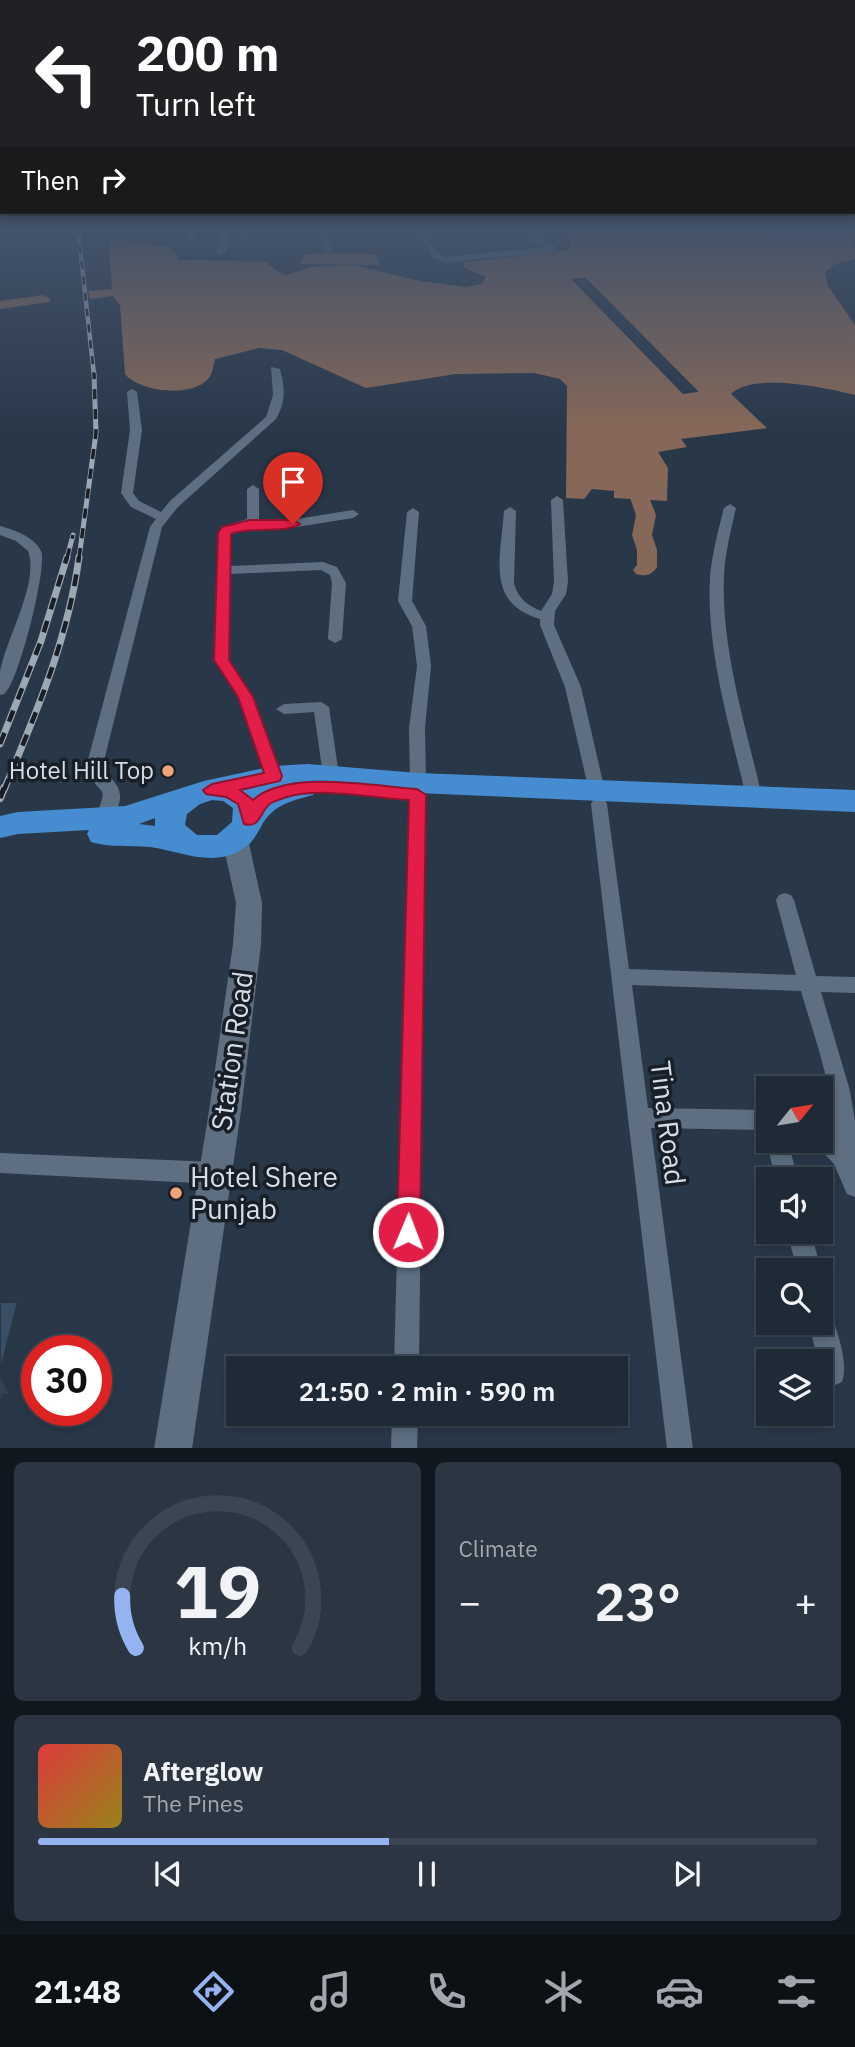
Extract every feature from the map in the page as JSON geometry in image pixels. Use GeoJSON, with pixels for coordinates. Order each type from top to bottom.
{"type":"FeatureCollection","features":[{"type":"Feature","properties":{"kind":"highway"},"geometry":{"type":"LineString","coordinates":[[1,827],[18,823],[127,817],[202,792],[274,776],[331,775],[418,789]]}},
{"type":"Feature","properties":{"kind":"highway"},"geometry":{"type":"LineString","coordinates":[[1,827],[13,834],[151,836],[194,847],[215,847],[243,829],[257,806],[266,798],[295,789],[317,788],[418,789],[598,797],[855,813]]}},
{"type":"Feature","properties":{"kind":"highway"},"geometry":{"type":"LineString","coordinates":[[194,847],[178,839],[170,826],[172,812],[184,799],[202,792],[230,792],[244,800],[248,806],[243,829]]}},
{"type":"Feature","properties":{"kind":"highway"},"geometry":{"type":"LineString","coordinates":[[598,797],[754,797],[855,801]]}},
{"type":"Feature","properties":{"kind":"street"},"geometry":{"type":"LineString","coordinates":[[104,820],[112,795],[111,787],[93,771],[156,527],[174,504],[270,419],[280,398],[275,369]]}},
{"type":"Feature","properties":{"kind":"street"},"geometry":{"type":"LineString","coordinates":[[132,392],[136,430],[127,493],[135,505],[162,517]]}},
{"type":"Feature","properties":{"kind":"street"},"geometry":{"type":"LineString","coordinates":[[250,524],[253,517],[253,489]]}},
{"type":"Feature","properties":{"kind":"street"},"geometry":{"type":"LineString","coordinates":[[510,511],[507,584],[510,595],[528,612],[547,617],[550,604],[559,594],[561,582],[557,500]]}},
{"type":"Feature","properties":{"kind":"street"},"geometry":{"type":"LineString","coordinates":[[730,508],[720,546],[719,600],[729,681],[754,797]]}},
{"type":"Feature","properties":{"kind":"street"},"geometry":{"type":"LineString","coordinates":[[406,1356],[417,728],[425,666],[419,626],[405,601],[413,512]]}},
{"type":"Feature","properties":{"kind":"street"},"geometry":{"type":"LineString","coordinates":[[274,776],[246,697],[222,660],[224,533],[250,524],[278,526],[353,514]]}},
{"type":"Feature","properties":{"kind":"street"},"geometry":{"type":"LineString","coordinates":[[0,530],[27,542],[36,553],[38,565],[34,587],[0,690]]}},
{"type":"Feature","properties":{"kind":"street"},"geometry":{"type":"LineString","coordinates":[[224,570],[323,566],[332,569],[339,583],[335,639]]}},
{"type":"Feature","properties":{"kind":"street","name":"Tina Road"},"geometry":{"type":"LineString","coordinates":[[547,617],[573,687],[598,797],[680,1448]]}},
{"type":"Feature","properties":{"kind":"street"},"geometry":{"type":"LineString","coordinates":[[284,709],[321,707],[331,775]]}},
{"type":"Feature","properties":{"kind":"street","name":"Station Road"},"geometry":{"type":"LineString","coordinates":[[173,1448],[247,944],[249,903],[244,872],[243,829]]}},
{"type":"Feature","properties":{"kind":"street"},"geometry":{"type":"LineString","coordinates":[[785,900],[839,1090],[844,1121],[842,1157]]}},
{"type":"Feature","properties":{"kind":"street"},"geometry":{"type":"LineString","coordinates":[[619,977],[855,985]]}},
{"type":"Feature","properties":{"kind":"street"},"geometry":{"type":"LineString","coordinates":[[637,1118],[756,1119]]}},
{"type":"Feature","properties":{"kind":"street"},"geometry":{"type":"LineString","coordinates":[[833,1148],[842,1157],[855,1186]]}},
{"type":"Feature","properties":{"kind":"street"},"geometry":{"type":"LineString","coordinates":[[0,1163],[215,1174]]}},
{"type":"Feature","properties":{"kind":"street"},"geometry":{"type":"LineString","coordinates":[[824,1335],[834,1373]]}},
{"type":"Feature","properties":{"kind":"street"},"geometry":{"type":"LineString","coordinates":[[404,1448],[405,1426]]}},
{"type":"Feature","properties":{"kind":"shaded area"},"geometry":{"type":"Polygon","coordinates":[[[113,297],[588,297],[683,394],[698,391],[604,297],[835,297],[855,325],[855,395],[791,384],[741,387],[731,394],[767,428],[681,439],[687,447],[658,452],[668,468],[667,501],[614,498],[614,491],[592,489],[584,499],[566,498],[567,386],[560,379],[534,373],[456,374],[366,388],[282,350],[259,348],[215,359],[210,377],[190,389],[153,389],[125,374],[120,305],[113,297]]]}},
{"type":"Feature","properties":{"kind":"building"},"geometry":{"type":"Polygon","coordinates":[[[0,1302],[18,1302],[0,1372],[0,1302]]]}},
{"type":"Feature","properties":{"kind":"waterway"},"geometry":{"type":"LineString","coordinates":[[0,305],[44,299]]}},
{"type":"Feature","properties":{"kind":"waterway"},"geometry":{"type":"LineString","coordinates":[[629,469],[646,515],[642,535],[647,550],[647,567],[643,570]]}},
{"type":"Feature","properties":{"kind":"railway"},"geometry":{"type":"LineString","coordinates":[[85,297],[94,375]]}},
{"type":"Feature","properties":{"kind":"railway"},"geometry":{"type":"LineString","coordinates":[[79,558],[96,433],[94,373]]}},
{"type":"Feature","properties":{"kind":"railway"},"geometry":{"type":"LineString","coordinates":[[67,558],[73,535]]}},
{"type":"Feature","properties":{"kind":"railway"},"geometry":{"type":"LineString","coordinates":[[0,744],[41,641],[67,557]]}},
{"type":"Feature","properties":{"kind":"railway"},"geometry":{"type":"LineString","coordinates":[[4,790],[59,647],[79,557]]}},
{"type":"Feature","properties":{"kind":"railway"},"geometry":{"type":"LineString","coordinates":[[0,798],[4,788]]}},
{"type":"Feature","properties":{"kind":"place","name":"Hotel Hill Top"},"geometry":{"type":"Point","coordinates":[168,771]}},
{"type":"Feature","properties":{"kind":"place","name":"Hotel Shere Punjab"},"geometry":{"type":"Point","coordinates":[176,1193]}},
{"type":"Feature","properties":{"kind":"route"},"geometry":{"type":"LineString","coordinates":[[293,524],[250,524],[234,527],[224,533],[222,660],[246,697],[274,776],[212,790],[238,795],[248,806],[250,819],[257,806],[266,798],[295,789],[417,795],[408,1232]]}}]}
